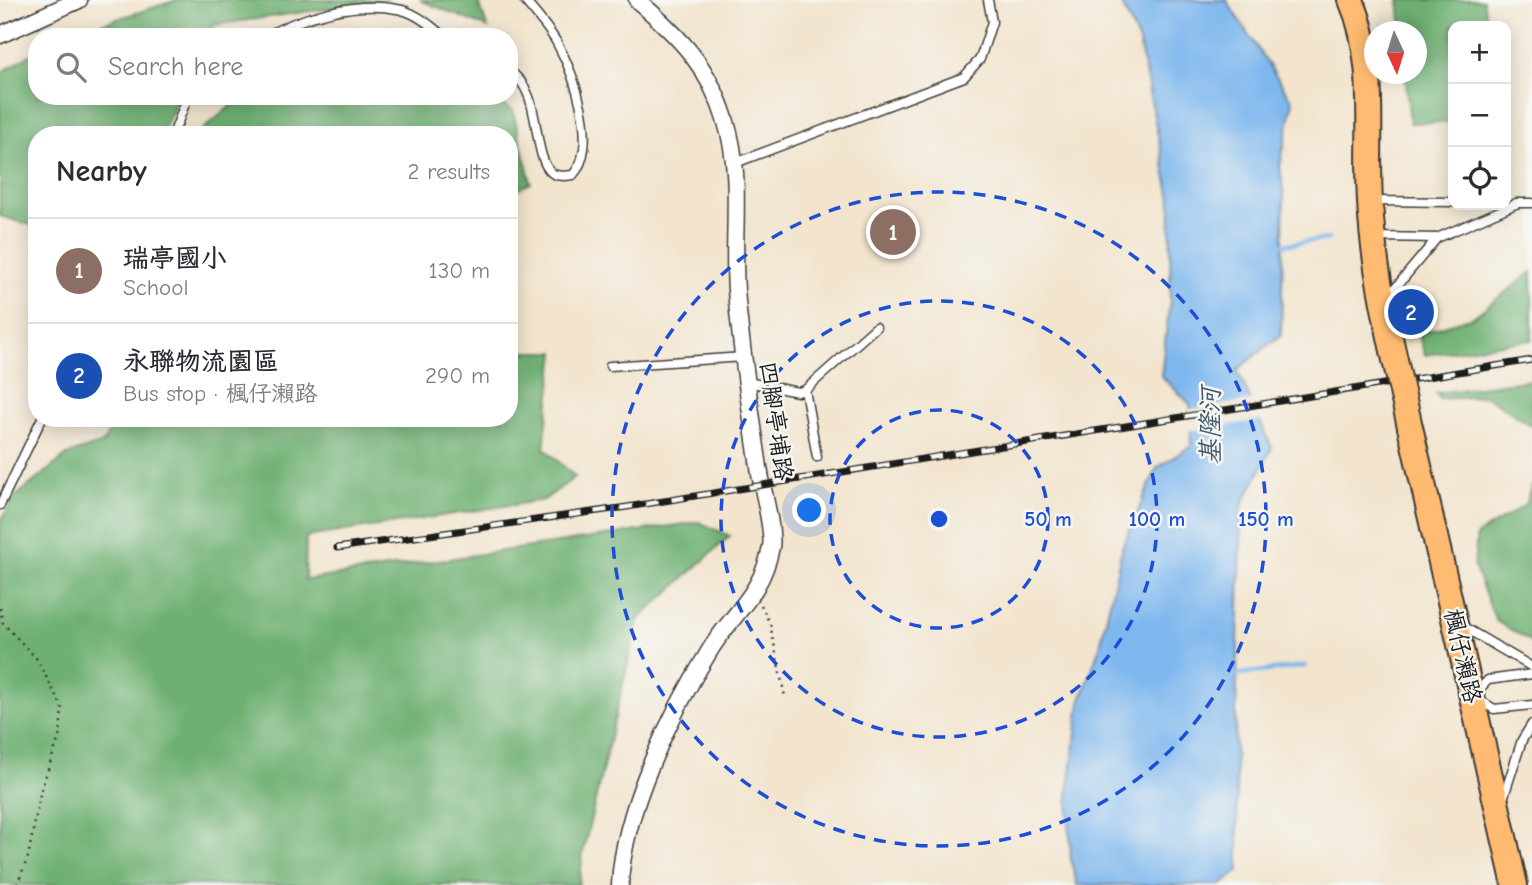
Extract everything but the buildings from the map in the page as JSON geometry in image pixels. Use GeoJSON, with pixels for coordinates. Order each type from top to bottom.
{"type":"FeatureCollection","features":[{"type":"Feature","properties":{"kind":"main road"},"geometry":{"type":"LineString","coordinates":[[1351,0],[1357,14],[1367,64],[1372,237],[1374,263],[1383,302]]}},
{"type":"Feature","properties":{"kind":"main road","name":"楓仔瀨路"},"geometry":{"type":"LineString","coordinates":[[1383,302],[1514,885]]}},
{"type":"Feature","properties":{"kind":"street"},"geometry":{"type":"LineString","coordinates":[[0,34],[79,0]]}},
{"type":"Feature","properties":{"kind":"street","name":"四腳亭埔路"},"geometry":{"type":"LineString","coordinates":[[620,885],[630,826],[670,722],[712,648],[755,593],[772,545],[747,382],[736,288],[735,163],[727,122],[708,77],[690,49],[637,0]]}},
{"type":"Feature","properties":{"kind":"lane"},"geometry":{"type":"LineString","coordinates":[[518,79],[526,89],[544,163],[552,174],[573,175],[581,167],[584,137],[580,100],[556,42],[524,0]]}},
{"type":"Feature","properties":{"kind":"lane"},"geometry":{"type":"LineString","coordinates":[[735,163],[964,77],[980,59],[992,22],[988,0]]}},
{"type":"Feature","properties":{"kind":"lane"},"geometry":{"type":"LineString","coordinates":[[280,28],[289,23],[346,10],[380,8],[399,9],[430,28]]}},
{"type":"Feature","properties":{"kind":"lane"},"geometry":{"type":"LineString","coordinates":[[176,126],[185,105]]}},
{"type":"Feature","properties":{"kind":"lane"},"geometry":{"type":"LineString","coordinates":[[1370,201],[1448,202]]}},
{"type":"Feature","properties":{"kind":"lane"},"geometry":{"type":"LineString","coordinates":[[1511,203],[1532,203]]}},
{"type":"Feature","properties":{"kind":"lane"},"geometry":{"type":"LineString","coordinates":[[1372,237],[1437,238],[1518,203]]}},
{"type":"Feature","properties":{"kind":"lane"},"geometry":{"type":"LineString","coordinates":[[1383,302],[1437,238]]}},
{"type":"Feature","properties":{"kind":"lane"},"geometry":{"type":"LineString","coordinates":[[747,382],[798,392],[805,390],[876,327]]}},
{"type":"Feature","properties":{"kind":"lane"},"geometry":{"type":"LineString","coordinates":[[610,366],[744,357]]}},
{"type":"Feature","properties":{"kind":"lane"},"geometry":{"type":"LineString","coordinates":[[805,390],[817,457]]}},
{"type":"Feature","properties":{"kind":"lane"},"geometry":{"type":"LineString","coordinates":[[0,505],[38,427]]}},
{"type":"Feature","properties":{"kind":"lane"},"geometry":{"type":"LineString","coordinates":[[1455,622],[1532,667]]}},
{"type":"Feature","properties":{"kind":"lane"},"geometry":{"type":"LineString","coordinates":[[1532,674],[1488,680],[1473,696],[1494,709],[1532,705]]}},
{"type":"Feature","properties":{"kind":"lane"},"geometry":{"type":"LineString","coordinates":[[1498,812],[1522,740],[1532,724]]}},
{"type":"Feature","properties":{"kind":"path"},"geometry":{"type":"LineString","coordinates":[[755,593],[770,624],[785,697]]}},
{"type":"Feature","properties":{"kind":"path"},"geometry":{"type":"LineString","coordinates":[[0,608],[3,623],[36,658],[62,707],[60,734],[41,790],[28,857],[17,885]]}},
{"type":"Feature","properties":{"kind":"green space"},"geometry":{"type":"Polygon","coordinates":[[[177,0],[389,0],[214,25],[212,28],[88,28],[177,0]]]}},
{"type":"Feature","properties":{"kind":"green space"},"geometry":{"type":"Polygon","coordinates":[[[420,0],[477,0],[488,28],[420,0]]]}},
{"type":"Feature","properties":{"kind":"green space"},"geometry":{"type":"Polygon","coordinates":[[[1399,0],[1483,0],[1487,21],[1448,21],[1448,122],[1410,123],[1406,84],[1427,84],[1427,21],[1401,21],[1399,0]]]}},
{"type":"Feature","properties":{"kind":"green space"},"geometry":{"type":"Polygon","coordinates":[[[28,56],[28,105],[176,105],[165,126],[28,126],[28,224],[0,216],[0,73],[28,56]]]}},
{"type":"Feature","properties":{"kind":"green space"},"geometry":{"type":"Polygon","coordinates":[[[232,105],[503,105],[513,111],[517,126],[207,126],[232,105]]]}},
{"type":"Feature","properties":{"kind":"green space"},"geometry":{"type":"Polygon","coordinates":[[[518,131],[531,183],[518,189],[518,131]]]}},
{"type":"Feature","properties":{"kind":"green space"},"geometry":{"type":"Polygon","coordinates":[[[1532,272],[1532,340],[1425,355],[1418,334],[1473,317],[1532,272]]]}},
{"type":"Feature","properties":{"kind":"green space"},"geometry":{"type":"Polygon","coordinates":[[[518,352],[555,352],[544,448],[575,477],[544,500],[306,537],[305,580],[699,522],[730,536],[638,620],[583,852],[579,885],[0,885],[0,522],[15,497],[67,455],[103,443],[112,427],[518,427],[518,352]]]}},
{"type":"Feature","properties":{"kind":"green space"},"geometry":{"type":"Polygon","coordinates":[[[1532,380],[1532,426],[1486,396],[1440,399],[1436,393],[1532,380]]]}},
{"type":"Feature","properties":{"kind":"green space"},"geometry":{"type":"Polygon","coordinates":[[[1532,484],[1532,642],[1496,621],[1474,566],[1477,535],[1525,505],[1532,484]]]}},
{"type":"Feature","properties":{"kind":"water","name":"基隆河"},"geometry":{"type":"Polygon","coordinates":[[[1120,0],[1226,0],[1293,102],[1280,166],[1284,197],[1281,335],[1237,370],[1272,448],[1242,505],[1235,747],[1239,871],[1220,885],[1077,885],[1071,860],[1068,795],[1080,703],[1100,646],[1123,545],[1157,468],[1191,446],[1190,404],[1161,376],[1170,300],[1171,199],[1139,42],[1120,0]]]}},
{"type":"Feature","properties":{"kind":"pier"},"geometry":{"type":"Polygon","coordinates":[[[1254,400],[1263,420],[1187,431],[1187,410],[1254,400]]]}},
{"type":"Feature","properties":{"kind":"waterway"},"geometry":{"type":"LineString","coordinates":[[1280,245],[1328,239]]}},
{"type":"Feature","properties":{"kind":"waterway"},"geometry":{"type":"LineString","coordinates":[[1233,675],[1305,666]]}},
{"type":"Feature","properties":{"kind":"railway"},"geometry":{"type":"LineString","coordinates":[[337,548],[627,507],[1532,360]]}},
{"type":"Feature","properties":{"kind":"place","name":"瑞亭國小"},"geometry":{"type":"Point","coordinates":[893,232]}},
{"type":"Feature","properties":{"kind":"place","name":"永聯物流園區"},"geometry":{"type":"Point","coordinates":[1411,312]}}]}
